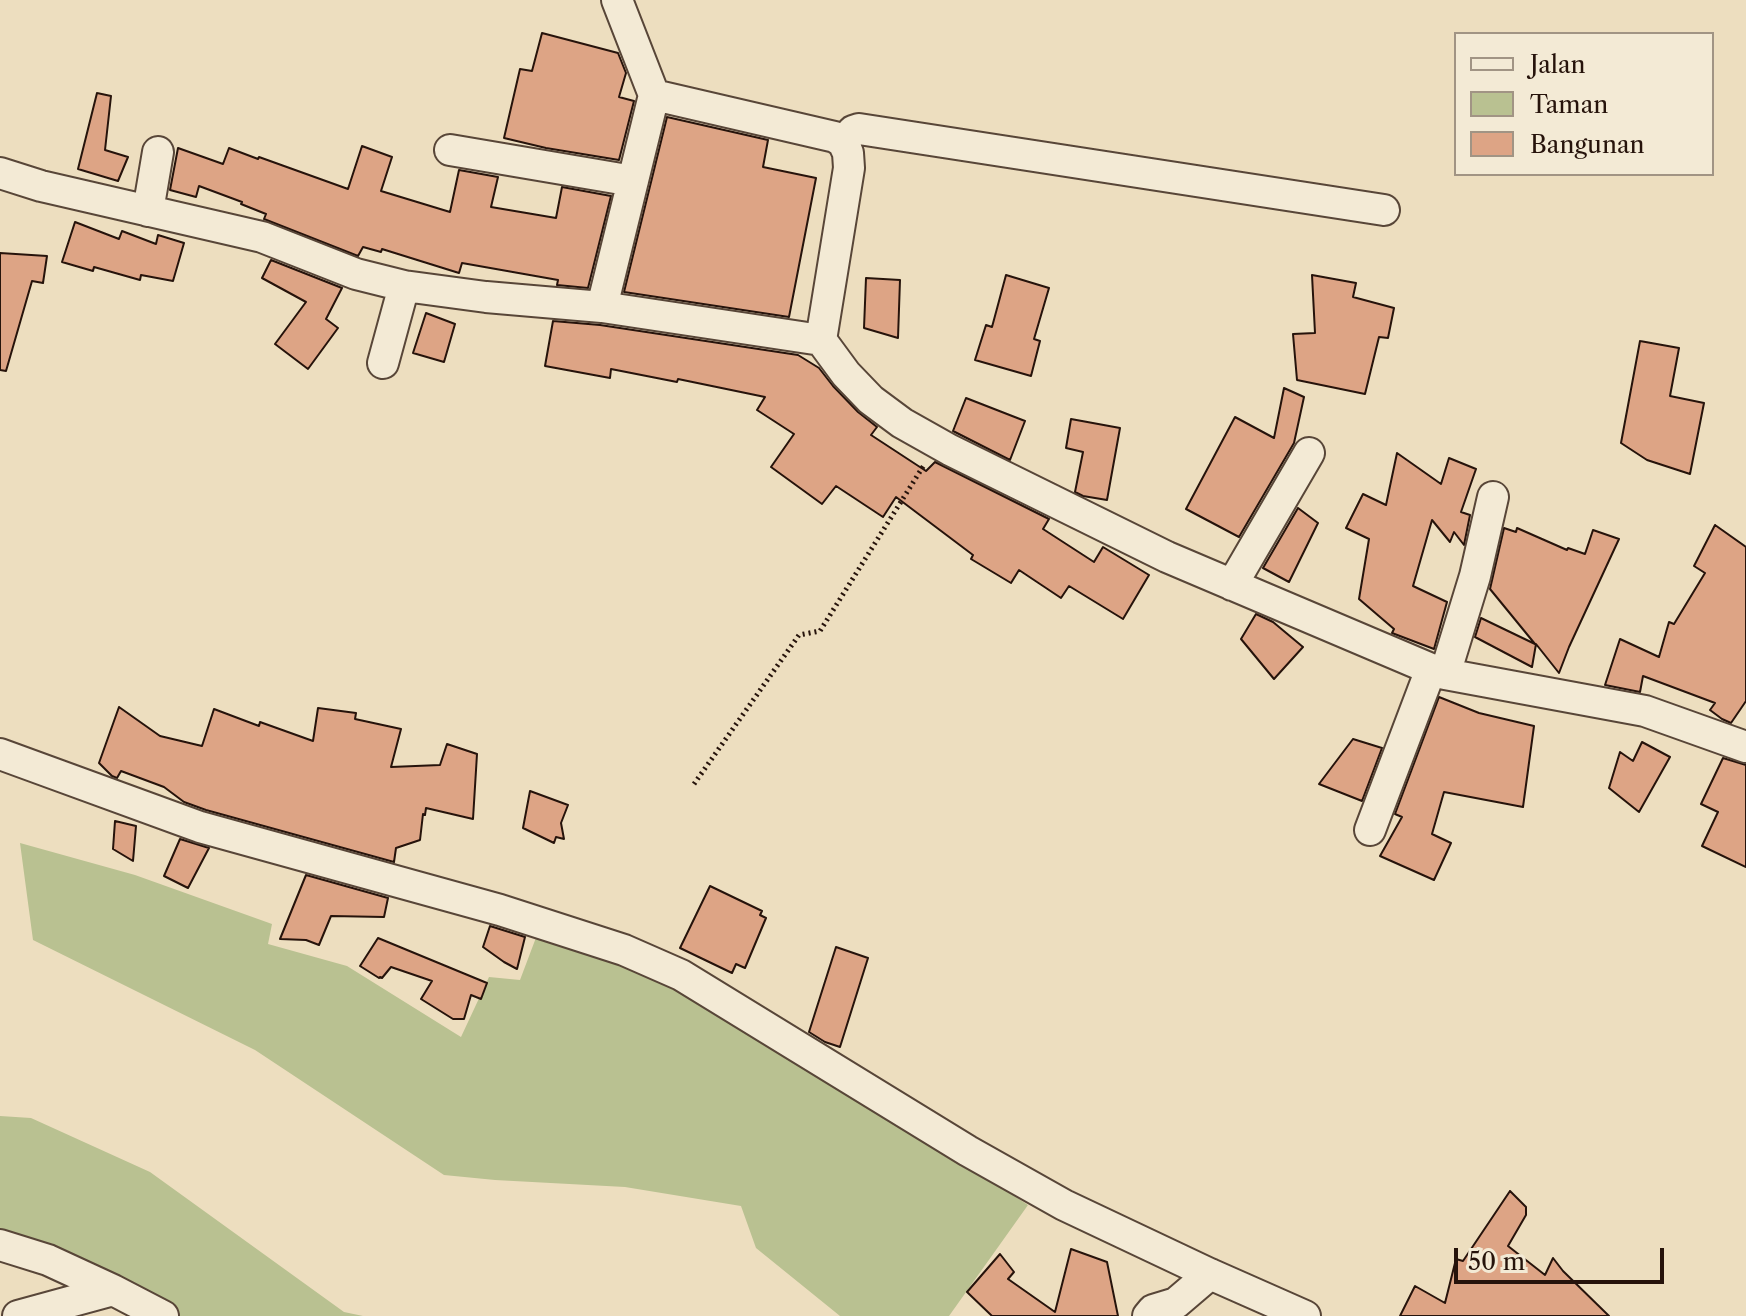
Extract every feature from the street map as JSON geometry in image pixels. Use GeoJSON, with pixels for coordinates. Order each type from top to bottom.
{"type":"FeatureCollection","features":[{"type":"Feature","properties":{"kind":"street"},"geometry":{"type":"LineString","coordinates":[[602,307],[654,95],[617,0]]}},
{"type":"Feature","properties":{"kind":"street"},"geometry":{"type":"LineString","coordinates":[[654,95],[835,137],[843,142],[849,168],[821,340]]}},
{"type":"Feature","properties":{"kind":"street"},"geometry":{"type":"LineString","coordinates":[[843,142],[859,129],[1384,210]]}},
{"type":"Feature","properties":{"kind":"street"},"geometry":{"type":"LineString","coordinates":[[450,150],[633,181]]}},
{"type":"Feature","properties":{"kind":"street"},"geometry":{"type":"LineString","coordinates":[[148,211],[158,152]]}},
{"type":"Feature","properties":{"kind":"street"},"geometry":{"type":"LineString","coordinates":[[0,173],[41,186],[262,237],[356,274],[404,286],[602,307],[821,340],[846,374],[871,400],[902,423],[1167,557],[1438,671],[1645,711],[1746,747]]}},
{"type":"Feature","properties":{"kind":"street"},"geometry":{"type":"LineString","coordinates":[[383,363],[404,286]]}},
{"type":"Feature","properties":{"kind":"street"},"geometry":{"type":"LineString","coordinates":[[1232,585],[1309,453]]}},
{"type":"Feature","properties":{"kind":"street"},"geometry":{"type":"LineString","coordinates":[[1370,830],[1475,576],[1493,497]]}},
{"type":"Feature","properties":{"kind":"street"},"geometry":{"type":"LineString","coordinates":[[0,754],[200,827],[500,910],[624,950],[681,975],[968,1151],[1050,1197],[1305,1316]]}},
{"type":"Feature","properties":{"kind":"street"},"geometry":{"type":"LineString","coordinates":[[0,1245],[48,1260],[163,1316]]}},
{"type":"Feature","properties":{"kind":"street"},"geometry":{"type":"LineString","coordinates":[[1148,1316],[1153,1310],[1176,1303],[1210,1274]]}},
{"type":"Feature","properties":{"kind":"street"},"geometry":{"type":"LineString","coordinates":[[18,1316],[113,1290]]}},
{"type":"Feature","properties":{"kind":"path"},"geometry":{"type":"LineString","coordinates":[[694,784],[799,635],[820,631],[938,443]]}},
{"type":"Feature","properties":{"kind":"green space"},"geometry":{"type":"Polygon","coordinates":[[[20,843],[135,875],[272,924],[268,944],[347,966],[461,1037],[489,977],[520,980],[537,935],[655,964],[1028,1205],[949,1316],[840,1316],[756,1248],[741,1206],[625,1187],[444,1175],[255,1050],[33,940],[20,843]]]}},
{"type":"Feature","properties":{"kind":"green space"},"geometry":{"type":"Polygon","coordinates":[[[0,1116],[31,1118],[150,1172],[344,1312],[363,1316],[145,1316],[0,1245],[0,1116]]]}},
{"type":"Feature","properties":{"kind":"building"},"geometry":{"type":"Polygon","coordinates":[[[542,33],[618,53],[626,73],[619,97],[634,101],[619,160],[504,138],[520,69],[532,71],[542,33]]]}},
{"type":"Feature","properties":{"kind":"building"},"geometry":{"type":"Polygon","coordinates":[[[97,93],[111,96],[105,150],[128,157],[118,181],[78,169],[97,93]]]}},
{"type":"Feature","properties":{"kind":"building"},"geometry":{"type":"Polygon","coordinates":[[[667,117],[768,140],[763,167],[816,178],[789,317],[624,292],[667,117]]]}},
{"type":"Feature","properties":{"kind":"building"},"geometry":{"type":"Polygon","coordinates":[[[362,146],[392,157],[381,191],[450,212],[459,170],[498,177],[491,207],[556,218],[562,187],[611,196],[588,288],[557,285],[558,280],[462,263],[459,273],[382,249],[381,252],[363,247],[358,256],[264,219],[266,214],[199,186],[196,197],[170,190],[178,148],[223,164],[229,148],[348,189],[362,146]]]}},
{"type":"Feature","properties":{"kind":"building"},"geometry":{"type":"Polygon","coordinates":[[[75,222],[119,239],[122,231],[156,244],[158,235],[184,243],[173,281],[141,275],[140,280],[62,262],[75,222]]]}},
{"type":"Feature","properties":{"kind":"building"},"geometry":{"type":"Polygon","coordinates":[[[0,253],[47,256],[43,283],[32,281],[6,371],[0,370],[0,253]]]}},
{"type":"Feature","properties":{"kind":"building"},"geometry":{"type":"Polygon","coordinates":[[[271,260],[342,288],[326,319],[338,328],[308,369],[275,344],[306,302],[262,278],[271,260]]]}},
{"type":"Feature","properties":{"kind":"building"},"geometry":{"type":"Polygon","coordinates":[[[1006,275],[1049,288],[1034,339],[1040,341],[1031,376],[975,360],[986,325],[992,327],[1006,275]]]}},
{"type":"Feature","properties":{"kind":"building"},"geometry":{"type":"Polygon","coordinates":[[[1312,275],[1356,283],[1353,297],[1394,308],[1388,338],[1379,337],[1365,394],[1297,380],[1293,334],[1315,333],[1312,275]]]}},
{"type":"Feature","properties":{"kind":"building"},"geometry":{"type":"Polygon","coordinates":[[[866,278],[900,280],[898,338],[864,328],[866,278]]]}},
{"type":"Feature","properties":{"kind":"building"},"geometry":{"type":"Polygon","coordinates":[[[426,313],[455,324],[444,362],[413,353],[426,313]]]}},
{"type":"Feature","properties":{"kind":"building"},"geometry":{"type":"Polygon","coordinates":[[[553,321],[600,325],[798,355],[819,368],[858,412],[877,427],[871,435],[926,471],[935,462],[1049,519],[1043,529],[1094,562],[1103,547],[1149,575],[1123,619],[1069,586],[1061,598],[1019,570],[1011,583],[971,559],[973,555],[896,497],[883,517],[836,486],[822,504],[771,467],[794,434],[757,410],[765,397],[611,369],[610,378],[545,366],[553,321]]]}},
{"type":"Feature","properties":{"kind":"building"},"geometry":{"type":"Polygon","coordinates":[[[1640,341],[1679,348],[1670,396],[1704,403],[1690,474],[1647,460],[1621,443],[1640,341]]]}},
{"type":"Feature","properties":{"kind":"building"},"geometry":{"type":"Polygon","coordinates":[[[1284,388],[1304,397],[1294,443],[1239,537],[1186,509],[1235,417],[1274,438],[1284,388]]]}},
{"type":"Feature","properties":{"kind":"building"},"geometry":{"type":"Polygon","coordinates":[[[966,398],[1025,421],[1010,460],[953,431],[966,398]]]}},
{"type":"Feature","properties":{"kind":"building"},"geometry":{"type":"Polygon","coordinates":[[[1071,419],[1120,428],[1107,500],[1075,492],[1083,452],[1066,448],[1071,419]]]}},
{"type":"Feature","properties":{"kind":"building"},"geometry":{"type":"Polygon","coordinates":[[[1397,453],[1441,484],[1449,458],[1476,469],[1461,512],[1470,515],[1464,545],[1454,532],[1450,542],[1432,520],[1413,586],[1447,602],[1434,649],[1392,633],[1394,629],[1359,599],[1369,539],[1346,528],[1363,494],[1386,505],[1397,453]]]}},
{"type":"Feature","properties":{"kind":"building"},"geometry":{"type":"Polygon","coordinates":[[[1298,508],[1318,523],[1289,582],[1263,568],[1298,508]]]}},
{"type":"Feature","properties":{"kind":"building"},"geometry":{"type":"Polygon","coordinates":[[[1715,525],[1746,547],[1746,701],[1731,723],[1710,710],[1715,703],[1643,676],[1640,692],[1605,685],[1620,639],[1659,657],[1669,622],[1674,624],[1705,573],[1694,566],[1715,525]]]}},
{"type":"Feature","properties":{"kind":"building"},"geometry":{"type":"Polygon","coordinates":[[[1504,528],[1516,532],[1517,528],[1567,550],[1585,554],[1593,530],[1619,539],[1559,673],[1536,644],[1532,667],[1475,637],[1481,618],[1535,644],[1490,589],[1504,528]]]}},
{"type":"Feature","properties":{"kind":"building"},"geometry":{"type":"Polygon","coordinates":[[[1256,614],[1273,622],[1303,647],[1274,679],[1241,639],[1256,614]]]}},
{"type":"Feature","properties":{"kind":"building"},"geometry":{"type":"Polygon","coordinates":[[[1439,697],[1479,713],[1534,726],[1523,807],[1444,792],[1432,834],[1451,843],[1434,880],[1380,856],[1402,817],[1395,814],[1439,697]]]}},
{"type":"Feature","properties":{"kind":"building"},"geometry":{"type":"Polygon","coordinates":[[[119,707],[160,736],[202,746],[214,709],[313,741],[318,708],[356,713],[355,719],[401,729],[391,767],[440,765],[447,744],[477,754],[473,819],[426,808],[420,840],[396,848],[394,862],[206,810],[184,802],[164,787],[121,771],[117,778],[112,776],[99,763],[119,707]]]}},
{"type":"Feature","properties":{"kind":"building"},"geometry":{"type":"Polygon","coordinates":[[[1353,739],[1382,748],[1362,801],[1319,784],[1353,739]]]}},
{"type":"Feature","properties":{"kind":"building"},"geometry":{"type":"Polygon","coordinates":[[[1642,742],[1670,757],[1639,812],[1609,788],[1620,752],[1633,761],[1642,742]]]}},
{"type":"Feature","properties":{"kind":"building"},"geometry":{"type":"Polygon","coordinates":[[[1723,758],[1746,765],[1746,867],[1702,846],[1718,812],[1701,804],[1723,758]]]}},
{"type":"Feature","properties":{"kind":"building"},"geometry":{"type":"Polygon","coordinates":[[[530,791],[568,805],[561,823],[564,839],[556,837],[554,843],[523,828],[530,791]]]}},
{"type":"Feature","properties":{"kind":"building"},"geometry":{"type":"Polygon","coordinates":[[[115,821],[136,826],[133,861],[113,849],[115,821]]]}},
{"type":"Feature","properties":{"kind":"building"},"geometry":{"type":"Polygon","coordinates":[[[180,839],[209,848],[188,888],[164,876],[180,839]]]}},
{"type":"Feature","properties":{"kind":"building"},"geometry":{"type":"Polygon","coordinates":[[[306,875],[388,898],[384,917],[331,916],[319,945],[306,940],[280,939],[306,875]]]}},
{"type":"Feature","properties":{"kind":"building"},"geometry":{"type":"Polygon","coordinates":[[[710,886],[762,911],[760,915],[766,918],[745,968],[736,964],[732,973],[680,948],[710,886]]]}},
{"type":"Feature","properties":{"kind":"building"},"geometry":{"type":"Polygon","coordinates":[[[490,926],[525,937],[517,969],[483,947],[490,926]]]}},
{"type":"Feature","properties":{"kind":"building"},"geometry":{"type":"Polygon","coordinates":[[[378,938],[487,983],[481,999],[471,995],[464,1019],[453,1019],[421,999],[432,981],[391,967],[379,978],[360,966],[378,938]]]}},
{"type":"Feature","properties":{"kind":"building"},"geometry":{"type":"Polygon","coordinates":[[[836,947],[868,958],[840,1047],[809,1032],[836,947]]]}},
{"type":"Feature","properties":{"kind":"building"},"geometry":{"type":"Polygon","coordinates":[[[1510,1191],[1526,1207],[1526,1215],[1508,1246],[1545,1275],[1553,1258],[1609,1316],[1400,1316],[1415,1286],[1445,1303],[1456,1259],[1463,1261],[1510,1191]]]}},
{"type":"Feature","properties":{"kind":"building"},"geometry":{"type":"Polygon","coordinates":[[[1071,1249],[1107,1262],[1118,1316],[992,1316],[967,1292],[1000,1254],[1014,1272],[1008,1279],[1055,1312],[1071,1249]]]}}]}
